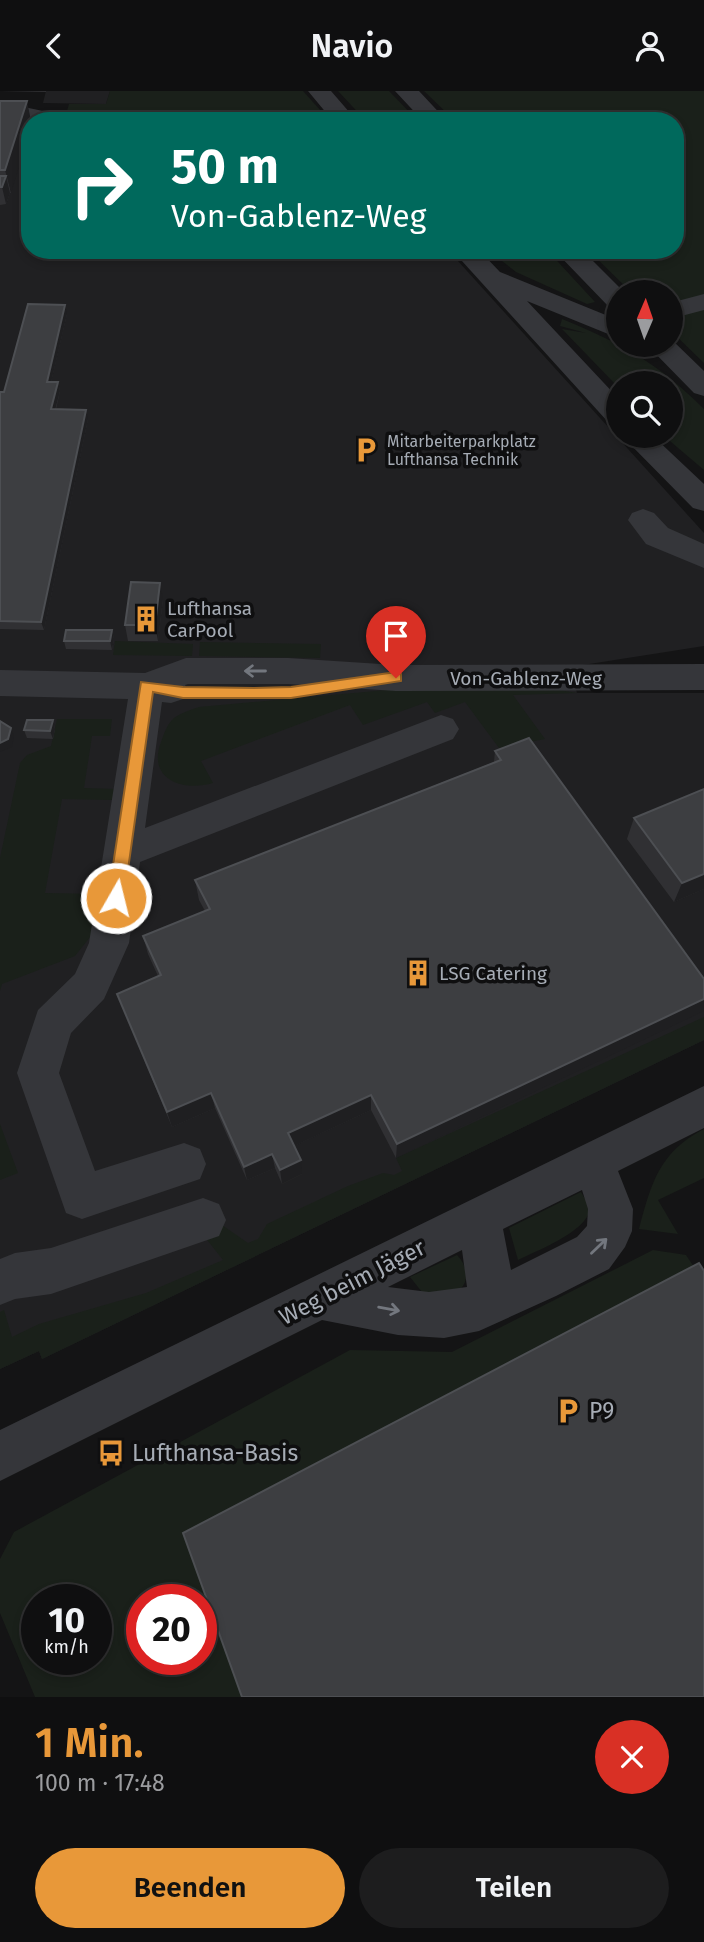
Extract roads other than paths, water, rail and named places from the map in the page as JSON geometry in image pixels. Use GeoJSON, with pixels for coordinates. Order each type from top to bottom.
{"type":"FeatureCollection","features":[{"type":"Feature","properties":{"kind":"street"},"geometry":{"type":"LineString","coordinates":[[319,91],[338,112]]}},
{"type":"Feature","properties":{"kind":"street"},"geometry":{"type":"LineString","coordinates":[[406,91],[427,112]]}},
{"type":"Feature","properties":{"kind":"street"},"geometry":{"type":"LineString","coordinates":[[0,109],[22,112]]}},
{"type":"Feature","properties":{"kind":"street"},"geometry":{"type":"LineString","coordinates":[[474,259],[606,403]]}},
{"type":"Feature","properties":{"kind":"street"},"geometry":{"type":"LineString","coordinates":[[576,259],[606,289]]}},
{"type":"Feature","properties":{"kind":"street"},"geometry":{"type":"LineString","coordinates":[[488,275],[606,325]]}},
{"type":"Feature","properties":{"kind":"street"},"geometry":{"type":"LineString","coordinates":[[683,308],[704,302]]}},
{"type":"Feature","properties":{"kind":"street"},"geometry":{"type":"LineString","coordinates":[[671,357],[704,387]]}},
{"type":"Feature","properties":{"kind":"street"},"geometry":{"type":"LineString","coordinates":[[649,448],[704,501]]}},
{"type":"Feature","properties":{"kind":"street"},"geometry":{"type":"LineString","coordinates":[[643,520],[657,536],[704,557]]}},
{"type":"Feature","properties":{"kind":"street"},"geometry":{"type":"LineString","coordinates":[[663,558],[704,557]]}},
{"type":"Feature","properties":{"kind":"street","name":"Von-Gablenz-Weg"},"geometry":{"type":"LineString","coordinates":[[0,683],[146,686],[183,693],[254,694],[291,692],[396,678],[704,677]]}},
{"type":"Feature","properties":{"kind":"street"},"geometry":{"type":"LineString","coordinates":[[146,686],[109,943],[90,986],[53,1023],[38,1073],[82,1197],[184,1164]]}},
{"type":"Feature","properties":{"kind":"street"},"geometry":{"type":"LineString","coordinates":[[122,852],[441,729]]}},
{"type":"Feature","properties":{"kind":"street","name":"Weg beim Jäger"},"geometry":{"type":"LineString","coordinates":[[0,1456],[704,1106]]}},
{"type":"Feature","properties":{"kind":"street"},"geometry":{"type":"LineString","coordinates":[[321,1297],[412,1313],[444,1315],[482,1304],[593,1253],[606,1241],[613,1221],[592,1162]]}},
{"type":"Feature","properties":{"kind":"street"},"geometry":{"type":"LineString","coordinates":[[478,1218],[490,1282],[490,1293],[482,1304]]}},
{"type":"Feature","properties":{"kind":"street"},"geometry":{"type":"LineString","coordinates":[[0,1282],[15,1276],[51,1271],[204,1220]]}},
{"type":"Feature","properties":{"kind":"place","name":"Mitarbeiterparkplatz Lufthansa Technik"},"geometry":{"type":"Point","coordinates":[366,450]}},
{"type":"Feature","properties":{"kind":"place","name":"Lufthansa CarPool"},"geometry":{"type":"Point","coordinates":[146,619]}},
{"type":"Feature","properties":{"kind":"place","name":"LSG Catering"},"geometry":{"type":"Point","coordinates":[418,973]}},
{"type":"Feature","properties":{"kind":"place","name":"P9"},"geometry":{"type":"Point","coordinates":[568,1411]}},
{"type":"Feature","properties":{"kind":"place","name":"Lufthansa-Basis"},"geometry":{"type":"Point","coordinates":[111,1453]}}]}
